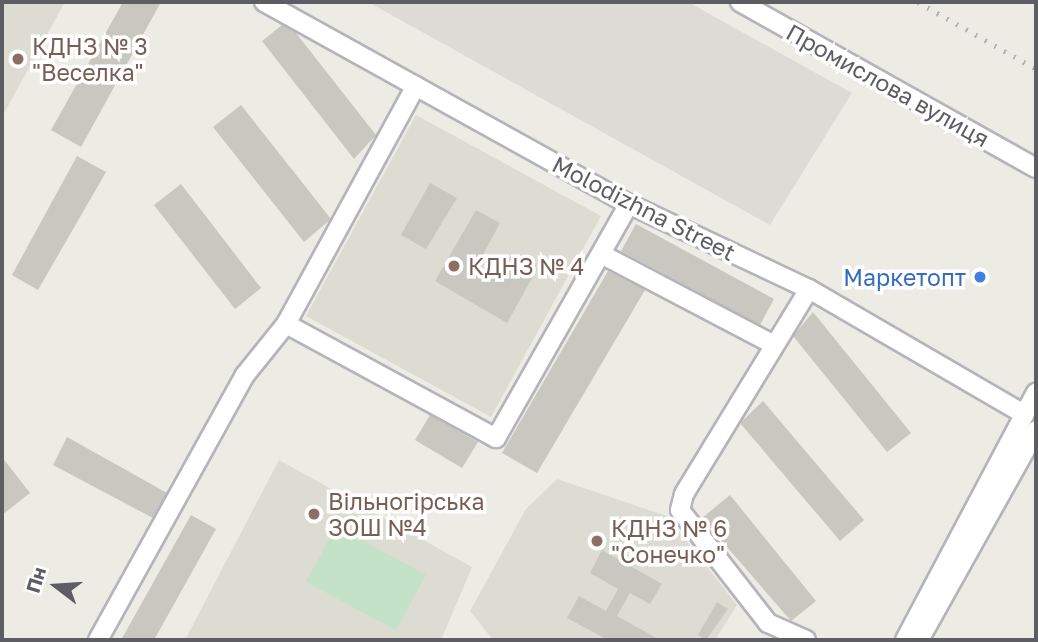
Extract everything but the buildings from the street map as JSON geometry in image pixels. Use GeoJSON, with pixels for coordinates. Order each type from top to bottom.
{"type":"FeatureCollection","features":[{"type":"Feature","properties":{"kind":"street","name":"Molodizhna Street"},"geometry":{"type":"LineString","coordinates":[[264,2],[629,204],[808,289],[1024,414]]}},
{"type":"Feature","properties":{"kind":"street","name":"Промислова вулиця"},"geometry":{"type":"LineString","coordinates":[[740,2],[1036,168]]}},
{"type":"Feature","properties":{"kind":"street"},"geometry":{"type":"LineString","coordinates":[[98,640],[245,375],[286,324],[415,86]]}},
{"type":"Feature","properties":{"kind":"street"},"geometry":{"type":"LineString","coordinates":[[286,324],[496,438],[629,204]]}},
{"type":"Feature","properties":{"kind":"street"},"geometry":{"type":"LineString","coordinates":[[601,254],[774,345]]}},
{"type":"Feature","properties":{"kind":"street"},"geometry":{"type":"LineString","coordinates":[[806,640],[768,623],[680,510],[684,494],[808,289]]}},
{"type":"Feature","properties":{"kind":"street"},"geometry":{"type":"LineString","coordinates":[[905,640],[1036,393]]}},
{"type":"Feature","properties":{"kind":"street"},"geometry":{"type":"LineString","coordinates":[[919,640],[1036,431]]}},
{"type":"Feature","properties":{"kind":"shaded area","name":"КДНЗ № 3 \"Веселка\""},"geometry":{"type":"Polygon","coordinates":[[[2,2],[65,2],[2,117],[2,2]]]}},
{"type":"Feature","properties":{"kind":"shaded area"},"geometry":{"type":"Polygon","coordinates":[[[368,2],[688,2],[852,93],[770,225],[368,2]]]}},
{"type":"Feature","properties":{"kind":"shaded area","name":"КДНЗ № 4"},"geometry":{"type":"Polygon","coordinates":[[[416,115],[601,216],[491,417],[306,316],[416,115]]]}},
{"type":"Feature","properties":{"kind":"shaded area","name":"Вільногірська ЗОШ №4"},"geometry":{"type":"Polygon","coordinates":[[[279,460],[472,567],[441,640],[185,640],[279,460]]]}},
{"type":"Feature","properties":{"kind":"shaded area","name":"КДНЗ № 6 \"Сонечко\""},"geometry":{"type":"Polygon","coordinates":[[[557,479],[667,516],[737,605],[717,637],[721,640],[493,640],[470,611],[526,509],[557,479]]]}},
{"type":"Feature","properties":{"kind":"green space"},"geometry":{"type":"Polygon","coordinates":[[[336,526],[426,575],[396,630],[306,582],[336,526]]]}},
{"type":"Feature","properties":{"kind":"railway"},"geometry":{"type":"LineString","coordinates":[[918,2],[1036,69]]}},
{"type":"Feature","properties":{"kind":"place","name":"КДНЗ № 3 \"Веселка\""},"geometry":{"type":"Point","coordinates":[18,59]}},
{"type":"Feature","properties":{"kind":"place","name":"КДНЗ № 4"},"geometry":{"type":"Point","coordinates":[454,266]}},
{"type":"Feature","properties":{"kind":"place","name":"Маркетопт"},"geometry":{"type":"Point","coordinates":[980,277]}},
{"type":"Feature","properties":{"kind":"place","name":"Вільногірська ЗОШ №4"},"geometry":{"type":"Point","coordinates":[314,514]}},
{"type":"Feature","properties":{"kind":"place","name":"КДНЗ № 6 \"Сонечко\""},"geometry":{"type":"Point","coordinates":[597,541]}}]}
